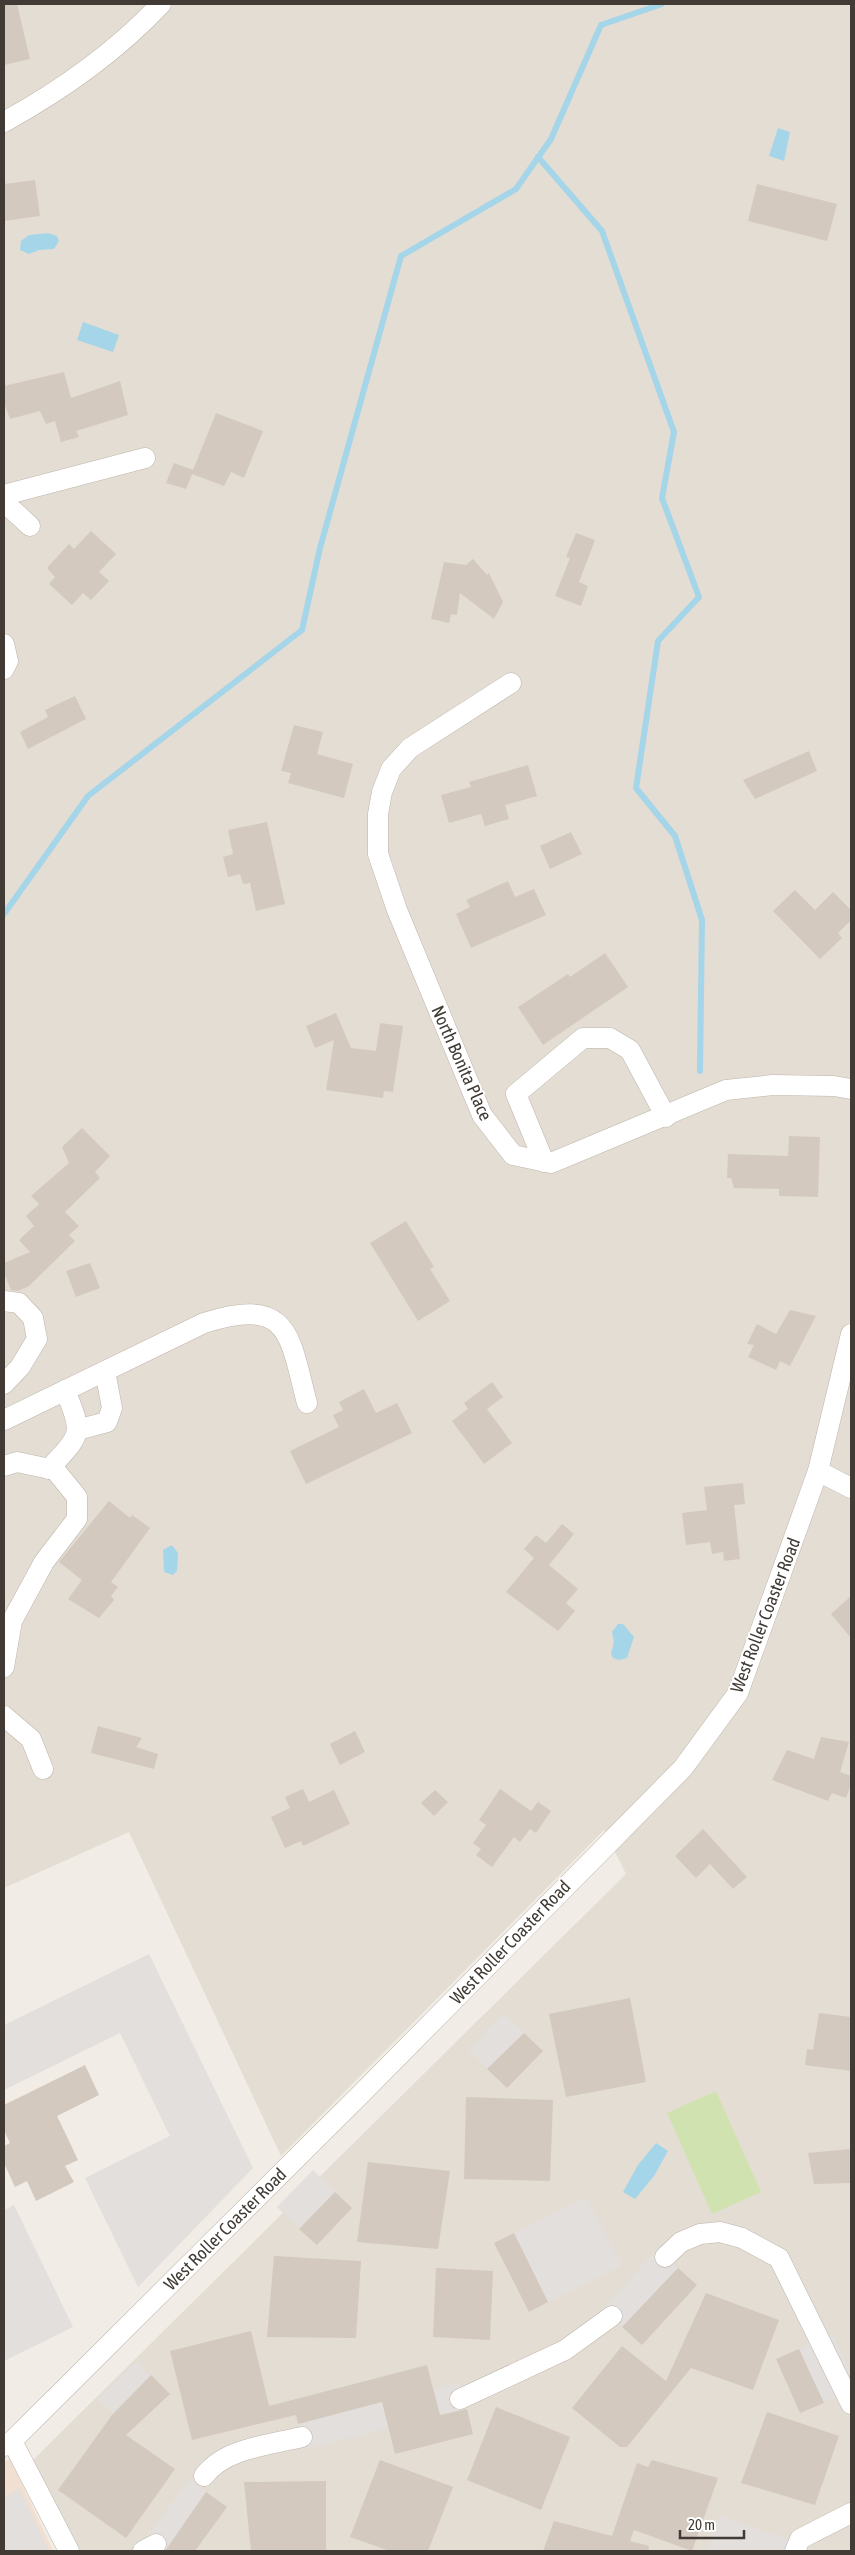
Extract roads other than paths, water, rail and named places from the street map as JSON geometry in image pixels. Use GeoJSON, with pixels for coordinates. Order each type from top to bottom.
{"type":"FeatureCollection","features":[{"type":"Feature","properties":{"kind":"street"},"geometry":{"type":"LineString","coordinates":[[4,122],[51,95],[107,55],[161,4]]}},
{"type":"Feature","properties":{"kind":"street"},"geometry":{"type":"LineString","coordinates":[[4,495],[145,458]]}},
{"type":"Feature","properties":{"kind":"street"},"geometry":{"type":"LineString","coordinates":[[4,502],[30,526]]}},
{"type":"Feature","properties":{"kind":"street"},"geometry":{"type":"LineString","coordinates":[[4,644],[8,661],[4,669]]}},
{"type":"Feature","properties":{"kind":"street","name":"North Bonita Place"},"geometry":{"type":"LineString","coordinates":[[511,683],[410,748],[391,769],[382,792],[378,814],[378,854],[396,910],[482,1115],[513,1155],[551,1164],[726,1090],[774,1085],[834,1086],[851,1089]]}},
{"type":"Feature","properties":{"kind":"street"},"geometry":{"type":"LineString","coordinates":[[544,1162],[516,1094],[583,1038],[610,1038],[630,1050],[666,1117]]}},
{"type":"Feature","properties":{"kind":"street"},"geometry":{"type":"LineString","coordinates":[[4,1301],[19,1303],[33,1318],[37,1340],[20,1367],[4,1384]]}},
{"type":"Feature","properties":{"kind":"street"},"geometry":{"type":"LineString","coordinates":[[4,1420],[204,1323],[226,1316],[247,1314],[269,1317],[279,1323],[291,1341],[307,1403]]}},
{"type":"Feature","properties":{"kind":"street","name":"West Roller Coaster Road"},"geometry":{"type":"LineString","coordinates":[[8,2444],[362,2093],[683,1768],[738,1694],[818,1471],[851,1334]]}},
{"type":"Feature","properties":{"kind":"street"},"geometry":{"type":"LineString","coordinates":[[77,1430],[107,1422],[112,1408],[105,1371]]}},
{"type":"Feature","properties":{"kind":"street"},"geometry":{"type":"LineString","coordinates":[[49,1469],[75,1440],[78,1421],[65,1390]]}},
{"type":"Feature","properties":{"kind":"street"},"geometry":{"type":"LineString","coordinates":[[4,1466],[17,1462],[55,1470],[77,1497],[77,1519],[44,1562],[12,1621],[4,1667]]}},
{"type":"Feature","properties":{"kind":"street"},"geometry":{"type":"LineString","coordinates":[[818,1471],[851,1488]]}},
{"type":"Feature","properties":{"kind":"street"},"geometry":{"type":"LineString","coordinates":[[4,1716],[32,1739],[43,1769]]}},
{"type":"Feature","properties":{"kind":"street"},"geometry":{"type":"LineString","coordinates":[[665,2257],[682,2242],[700,2234],[720,2232],[742,2238],[779,2258],[851,2404]]}},
{"type":"Feature","properties":{"kind":"street"},"geometry":{"type":"LineString","coordinates":[[460,2399],[565,2350],[612,2316]]}},
{"type":"Feature","properties":{"kind":"street"},"geometry":{"type":"LineString","coordinates":[[204,2476],[212,2466],[237,2453],[302,2437]]}},
{"type":"Feature","properties":{"kind":"street"},"geometry":{"type":"LineString","coordinates":[[8,2444],[69,2551]]}},
{"type":"Feature","properties":{"kind":"street"},"geometry":{"type":"LineString","coordinates":[[795,2551],[800,2539],[851,2513]]}},
{"type":"Feature","properties":{"kind":"water"},"geometry":{"type":"Polygon","coordinates":[[[778,128],[790,132],[784,161],[769,156],[778,128]]]}},
{"type":"Feature","properties":{"kind":"water"},"geometry":{"type":"Polygon","coordinates":[[[48,233],[57,236],[59,241],[54,249],[39,250],[29,254],[20,250],[21,241],[29,235],[48,233]]]}},
{"type":"Feature","properties":{"kind":"water"},"geometry":{"type":"Polygon","coordinates":[[[83,322],[119,335],[113,352],[77,340],[83,322]]]}},
{"type":"Feature","properties":{"kind":"water"},"geometry":{"type":"Polygon","coordinates":[[[172,1545],[178,1553],[177,1571],[173,1575],[164,1572],[163,1550],[172,1545]]]}},
{"type":"Feature","properties":{"kind":"water"},"geometry":{"type":"Polygon","coordinates":[[[618,1624],[623,1624],[634,1637],[627,1658],[619,1660],[613,1658],[611,1654],[614,1642],[612,1632],[618,1624]]]}},
{"type":"Feature","properties":{"kind":"water"},"geometry":{"type":"Polygon","coordinates":[[[656,2143],[668,2151],[654,2176],[635,2199],[623,2192],[638,2165],[656,2143]]]}},
{"type":"Feature","properties":{"kind":"waterway"},"geometry":{"type":"LineString","coordinates":[[4,914],[88,796],[302,630],[320,548],[401,256],[516,189],[551,139],[601,25],[662,4]]}},
{"type":"Feature","properties":{"kind":"waterway"},"geometry":{"type":"LineString","coordinates":[[538,157],[602,231],[674,432],[662,498],[699,597],[658,641],[636,788],[675,836],[702,920],[700,1071]]}}]}
